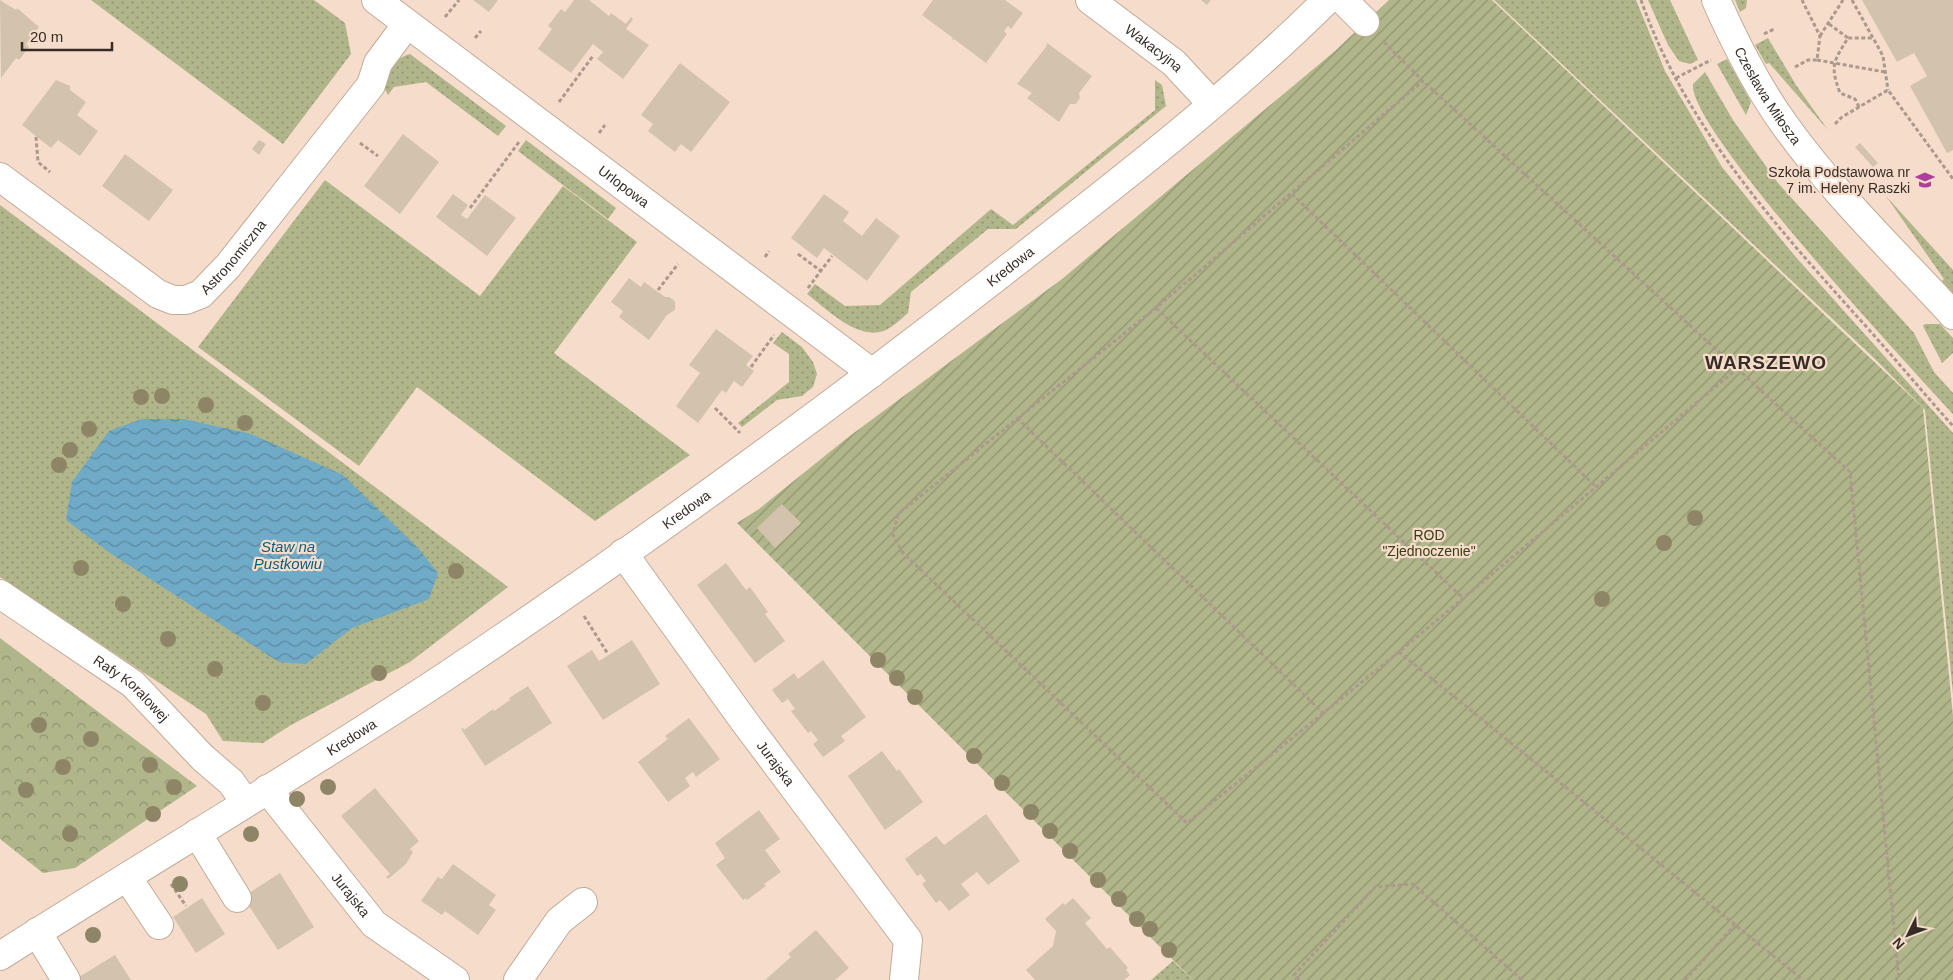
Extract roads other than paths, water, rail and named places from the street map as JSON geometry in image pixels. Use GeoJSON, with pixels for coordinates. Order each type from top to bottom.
{"type":"FeatureCollection","features":[{"type":"Feature","properties":{"kind":"street","name":"Urlopowa"},"geometry":{"type":"LineString","coordinates":[[376,0],[872,373]]}},
{"type":"Feature","properties":{"kind":"street","name":"Wakacyjna"},"geometry":{"type":"LineString","coordinates":[[1090,0],[1174,63],[1212,104]]}},
{"type":"Feature","properties":{"kind":"street","name":"Kredowa"},"geometry":{"type":"LineString","coordinates":[[0,956],[441,679],[623,553],[872,373],[1043,240],[1177,134],[1293,34],[1327,0]]}},
{"type":"Feature","properties":{"kind":"street"},"geometry":{"type":"LineString","coordinates":[[1343,0],[1365,22]]}},
{"type":"Feature","properties":{"kind":"street","name":"Czesława Miłosza"},"geometry":{"type":"LineString","coordinates":[[1716,0],[1756,81],[1793,137],[1835,187],[1953,315]]}},
{"type":"Feature","properties":{"kind":"street","name":"Astronomiczna"},"geometry":{"type":"LineString","coordinates":[[0,177],[158,294],[174,300],[186,300],[201,294],[228,266],[326,144],[371,85],[378,63],[407,24]]}},
{"type":"Feature","properties":{"kind":"street","name":"Jurajska"},"geometry":{"type":"LineString","coordinates":[[623,553],[750,730],[908,940],[904,980]]}},
{"type":"Feature","properties":{"kind":"street","name":"Rafy Koralowej"},"geometry":{"type":"LineString","coordinates":[[0,594],[134,684],[203,758],[230,782],[256,796]]}},
{"type":"Feature","properties":{"kind":"street","name":"Jurajska"},"geometry":{"type":"LineString","coordinates":[[256,796],[374,924],[455,980]]}},
{"type":"Feature","properties":{"kind":"street"},"geometry":{"type":"LineString","coordinates":[[197,833],[237,898]]}},
{"type":"Feature","properties":{"kind":"street"},"geometry":{"type":"LineString","coordinates":[[128,877],[159,925]]}},
{"type":"Feature","properties":{"kind":"street"},"geometry":{"type":"LineString","coordinates":[[518,980],[559,921],[583,902]]}},
{"type":"Feature","properties":{"kind":"street"},"geometry":{"type":"LineString","coordinates":[[37,932],[66,980]]}},
{"type":"Feature","properties":{"kind":"water","name":"Staw na Pustkowiu"},"geometry":{"type":"Polygon","coordinates":[[[142,419],[184,419],[251,434],[343,475],[419,549],[438,573],[429,599],[352,628],[306,664],[279,662],[110,553],[66,520],[72,482],[109,431],[142,419]]]}},
{"type":"Feature","properties":{"kind":"place","name":"Szkoła Podstawowa nr 7 im. Heleny Raszki"},"geometry":{"type":"Point","coordinates":[1925,180]}},
{"type":"Feature","properties":{"kind":"district","name":"WARSZEWO"},"geometry":{"type":"Point","coordinates":[1766,362]}},
{"type":"Feature","properties":{"kind":"park label","name":"ROD \"Zjednoczenie\""},"geometry":{"type":"Point","coordinates":[1429,544]}}]}
